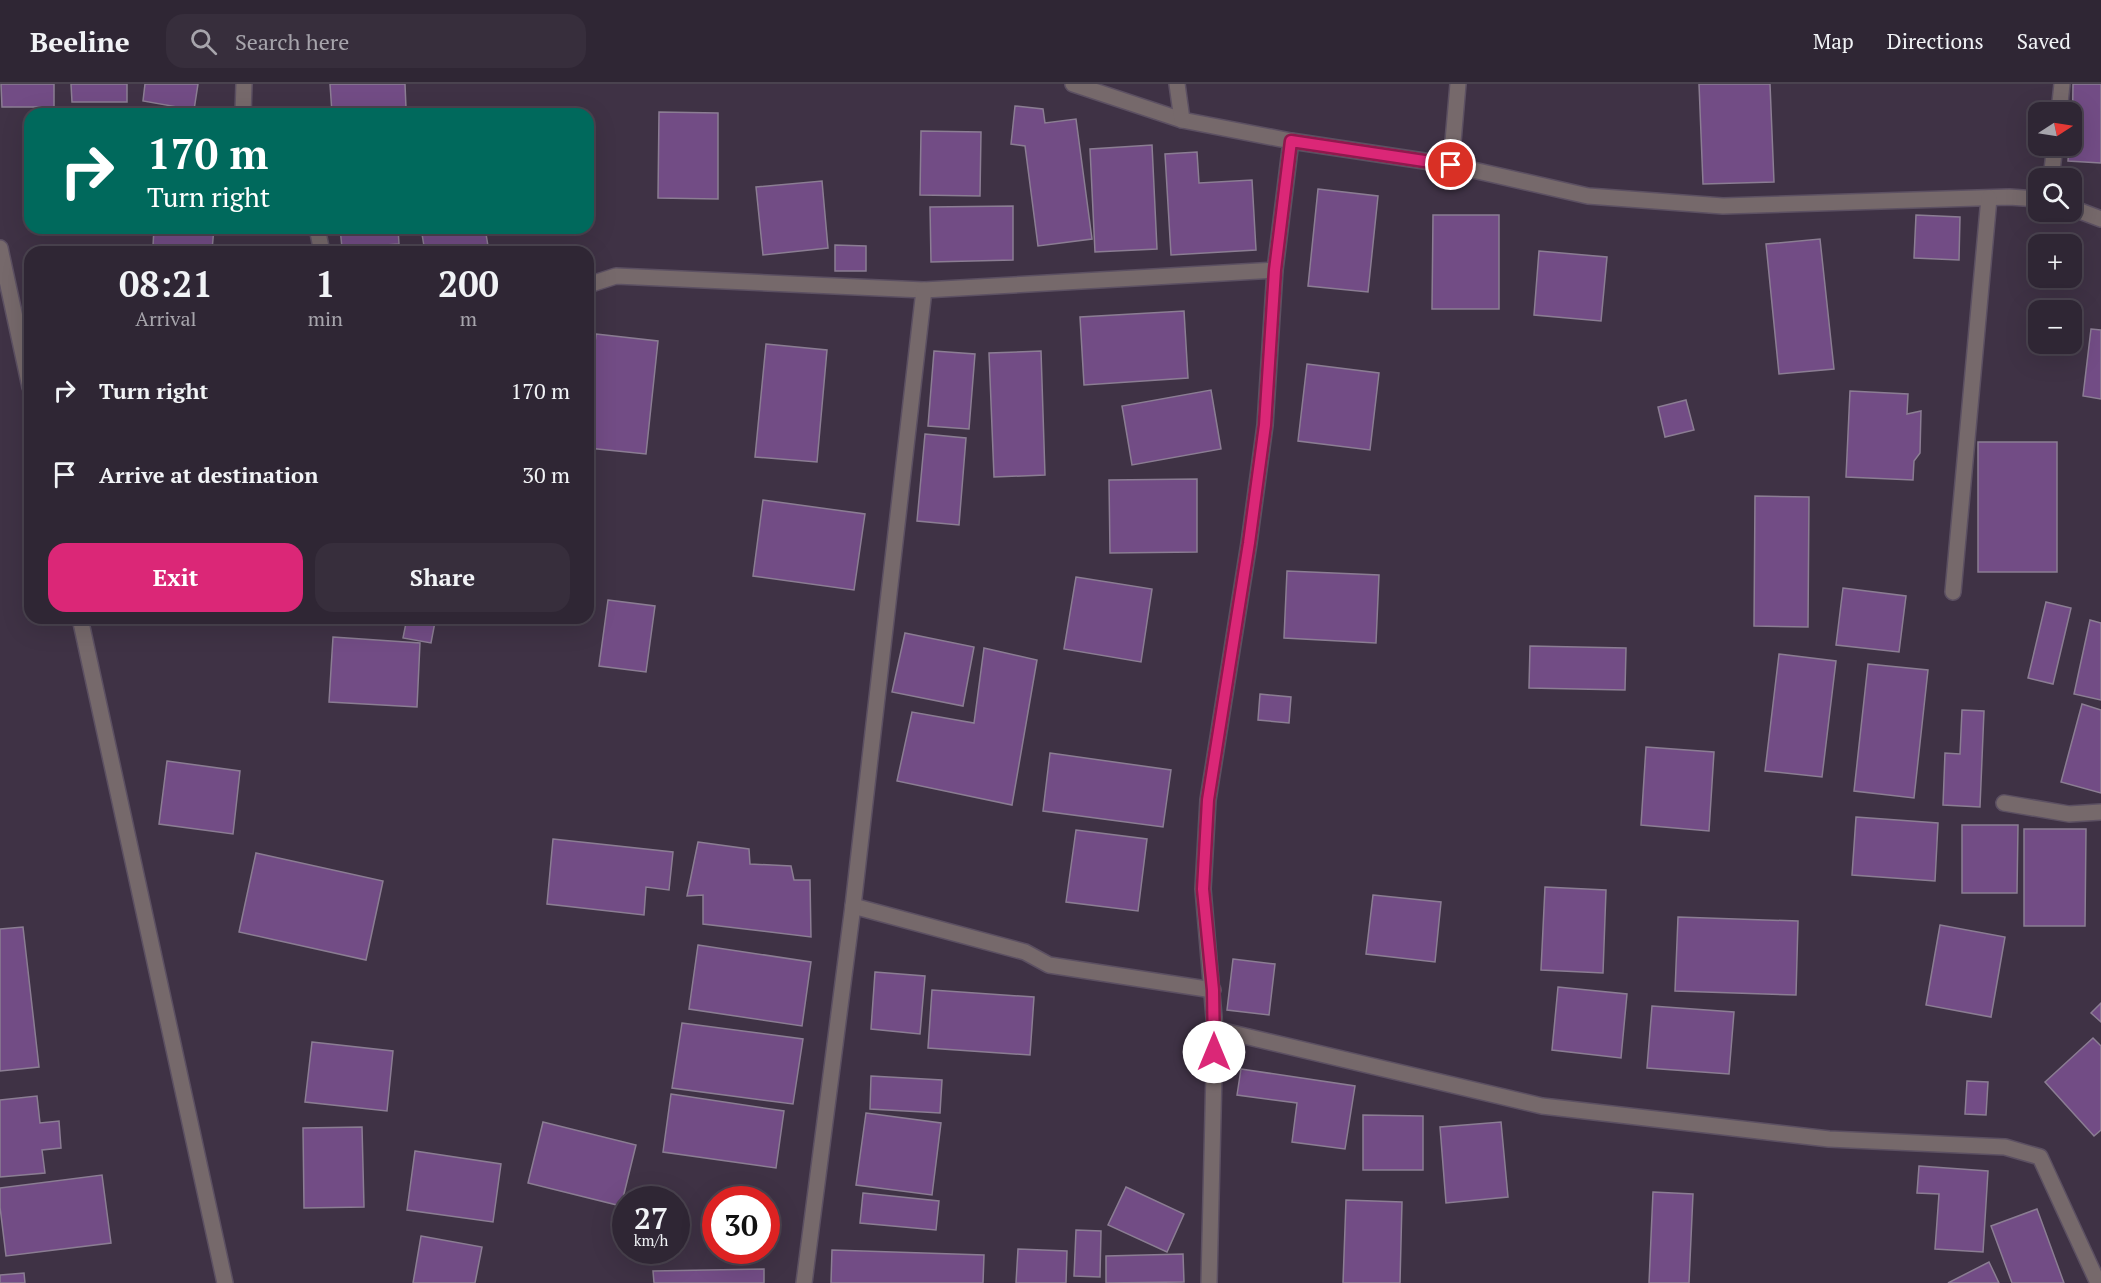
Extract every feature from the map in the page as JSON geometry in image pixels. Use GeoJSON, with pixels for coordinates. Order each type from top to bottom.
{"type":"FeatureCollection","features":[{"type":"Feature","properties":{"kind":"street"},"geometry":{"type":"LineString","coordinates":[[243,108],[244,84]]}},
{"type":"Feature","properties":{"kind":"street"},"geometry":{"type":"LineString","coordinates":[[1073,84],[1182,120],[1291,141],[1451,165],[1588,196],[1723,206],[2028,199]]}},
{"type":"Feature","properties":{"kind":"street"},"geometry":{"type":"LineString","coordinates":[[1177,84],[1182,120]]}},
{"type":"Feature","properties":{"kind":"street"},"geometry":{"type":"LineString","coordinates":[[1451,165],[1458,84]]}},
{"type":"Feature","properties":{"kind":"street"},"geometry":{"type":"LineString","coordinates":[[2060,102],[2062,84]]}},
{"type":"Feature","properties":{"kind":"street"},"geometry":{"type":"LineString","coordinates":[[1209,1283],[1215,1029],[1203,889],[1208,800],[1249,543],[1265,425],[1275,270],[1291,141]]}},
{"type":"Feature","properties":{"kind":"street"},"geometry":{"type":"LineString","coordinates":[[1953,592],[1989,198]]}},
{"type":"Feature","properties":{"kind":"street"},"geometry":{"type":"LineString","coordinates":[[2082,212],[2101,219]]}},
{"type":"Feature","properties":{"kind":"street"},"geometry":{"type":"LineString","coordinates":[[0,248],[24,359]]}},
{"type":"Feature","properties":{"kind":"street"},"geometry":{"type":"LineString","coordinates":[[594,283],[616,276],[924,290],[1275,270]]}},
{"type":"Feature","properties":{"kind":"street"},"geometry":{"type":"LineString","coordinates":[[804,1283],[853,906],[924,290]]}},
{"type":"Feature","properties":{"kind":"street"},"geometry":{"type":"LineString","coordinates":[[81,624],[225,1283]]}},
{"type":"Feature","properties":{"kind":"street"},"geometry":{"type":"LineString","coordinates":[[2004,803],[2069,814],[2101,812]]}},
{"type":"Feature","properties":{"kind":"street"},"geometry":{"type":"LineString","coordinates":[[853,906],[1025,952],[1049,965],[1213,990]]}},
{"type":"Feature","properties":{"kind":"street"},"geometry":{"type":"LineString","coordinates":[[1215,1029],[1542,1106],[1830,1139],[2005,1147],[2031,1154],[2040,1157],[2098,1283]]}},
{"type":"Feature","properties":{"kind":"building"},"geometry":{"type":"Polygon","coordinates":[[[1,84],[54,84],[54,107],[2,107],[1,84]]]}},
{"type":"Feature","properties":{"kind":"building"},"geometry":{"type":"Polygon","coordinates":[[[71,84],[127,84],[127,102],[72,102],[71,84]]]}},
{"type":"Feature","properties":{"kind":"building"},"geometry":{"type":"Polygon","coordinates":[[[145,84],[198,84],[194,108],[143,101],[145,84]]]}},
{"type":"Feature","properties":{"kind":"building"},"geometry":{"type":"Polygon","coordinates":[[[330,84],[405,84],[406,108],[332,108],[330,84]]]}},
{"type":"Feature","properties":{"kind":"building"},"geometry":{"type":"Polygon","coordinates":[[[1699,84],[1770,84],[1774,182],[1703,184],[1699,84]]]}},
{"type":"Feature","properties":{"kind":"building"},"geometry":{"type":"Polygon","coordinates":[[[2073,84],[2101,84],[2101,163],[2068,161],[2068,156],[2082,156],[2082,102],[2073,102],[2073,84]]]}},
{"type":"Feature","properties":{"kind":"building"},"geometry":{"type":"Polygon","coordinates":[[[1015,106],[1043,109],[1045,123],[1076,119],[1092,239],[1038,246],[1025,146],[1011,144],[1015,106]]]}},
{"type":"Feature","properties":{"kind":"building"},"geometry":{"type":"Polygon","coordinates":[[[659,112],[718,113],[718,199],[658,198],[659,112]]]}},
{"type":"Feature","properties":{"kind":"building"},"geometry":{"type":"Polygon","coordinates":[[[921,131],[981,132],[980,196],[920,195],[921,131]]]}},
{"type":"Feature","properties":{"kind":"building"},"geometry":{"type":"Polygon","coordinates":[[[1152,145],[1157,249],[1095,252],[1090,149],[1152,145]]]}},
{"type":"Feature","properties":{"kind":"building"},"geometry":{"type":"Polygon","coordinates":[[[1197,152],[1199,183],[1252,180],[1256,250],[1171,255],[1165,154],[1197,152]]]}},
{"type":"Feature","properties":{"kind":"building"},"geometry":{"type":"Polygon","coordinates":[[[822,181],[828,248],[763,255],[756,187],[822,181]]]}},
{"type":"Feature","properties":{"kind":"building"},"geometry":{"type":"Polygon","coordinates":[[[1318,189],[1378,196],[1368,292],[1308,286],[1318,189]]]}},
{"type":"Feature","properties":{"kind":"building"},"geometry":{"type":"Polygon","coordinates":[[[1013,206],[1013,260],[931,262],[930,207],[1013,206]]]}},
{"type":"Feature","properties":{"kind":"building"},"geometry":{"type":"Polygon","coordinates":[[[1433,215],[1499,215],[1499,309],[1432,309],[1433,215]]]}},
{"type":"Feature","properties":{"kind":"building"},"geometry":{"type":"Polygon","coordinates":[[[1916,215],[1960,217],[1959,260],[1914,258],[1916,215]]]}},
{"type":"Feature","properties":{"kind":"building"},"geometry":{"type":"Polygon","coordinates":[[[154,234],[213,234],[212,246],[153,246],[154,234]]]}},
{"type":"Feature","properties":{"kind":"building"},"geometry":{"type":"Polygon","coordinates":[[[341,234],[398,234],[399,244],[342,246],[341,234]]]}},
{"type":"Feature","properties":{"kind":"building"},"geometry":{"type":"Polygon","coordinates":[[[422,234],[486,234],[488,246],[424,246],[422,234]]]}},
{"type":"Feature","properties":{"kind":"building"},"geometry":{"type":"Polygon","coordinates":[[[1820,239],[1834,369],[1779,374],[1766,244],[1820,239]]]}},
{"type":"Feature","properties":{"kind":"building"},"geometry":{"type":"Polygon","coordinates":[[[835,245],[866,246],[866,271],[835,271],[835,245]]]}},
{"type":"Feature","properties":{"kind":"building"},"geometry":{"type":"Polygon","coordinates":[[[1539,251],[1607,257],[1601,321],[1534,315],[1539,251]]]}},
{"type":"Feature","properties":{"kind":"building"},"geometry":{"type":"Polygon","coordinates":[[[1184,311],[1188,378],[1084,385],[1080,317],[1184,311]]]}},
{"type":"Feature","properties":{"kind":"building"},"geometry":{"type":"Polygon","coordinates":[[[2091,329],[2101,330],[2101,399],[2083,396],[2091,329]]]}},
{"type":"Feature","properties":{"kind":"building"},"geometry":{"type":"Polygon","coordinates":[[[596,334],[658,341],[646,454],[594,449],[596,334]]]}},
{"type":"Feature","properties":{"kind":"building"},"geometry":{"type":"Polygon","coordinates":[[[766,344],[827,350],[817,462],[755,457],[766,344]]]}},
{"type":"Feature","properties":{"kind":"building"},"geometry":{"type":"Polygon","coordinates":[[[934,351],[975,354],[969,429],[928,426],[934,351]]]}},
{"type":"Feature","properties":{"kind":"building"},"geometry":{"type":"Polygon","coordinates":[[[1041,351],[1045,475],[994,477],[989,353],[1041,351]]]}},
{"type":"Feature","properties":{"kind":"building"},"geometry":{"type":"Polygon","coordinates":[[[1307,364],[1379,373],[1370,450],[1298,441],[1307,364]]]}},
{"type":"Feature","properties":{"kind":"building"},"geometry":{"type":"Polygon","coordinates":[[[1211,390],[1221,449],[1132,465],[1122,406],[1211,390]]]}},
{"type":"Feature","properties":{"kind":"building"},"geometry":{"type":"Polygon","coordinates":[[[1850,391],[1908,394],[1907,414],[1921,411],[1920,453],[1914,461],[1913,480],[1846,477],[1850,391]]]}},
{"type":"Feature","properties":{"kind":"building"},"geometry":{"type":"Polygon","coordinates":[[[1686,400],[1694,430],[1665,437],[1658,407],[1686,400]]]}},
{"type":"Feature","properties":{"kind":"building"},"geometry":{"type":"Polygon","coordinates":[[[925,434],[966,438],[959,525],[917,521],[925,434]]]}},
{"type":"Feature","properties":{"kind":"building"},"geometry":{"type":"Polygon","coordinates":[[[1978,442],[2057,442],[2057,572],[1978,572],[1978,442]]]}},
{"type":"Feature","properties":{"kind":"building"},"geometry":{"type":"Polygon","coordinates":[[[1197,479],[1197,552],[1110,553],[1109,480],[1197,479]]]}},
{"type":"Feature","properties":{"kind":"building"},"geometry":{"type":"Polygon","coordinates":[[[1755,496],[1809,497],[1808,627],[1754,626],[1755,496]]]}},
{"type":"Feature","properties":{"kind":"building"},"geometry":{"type":"Polygon","coordinates":[[[763,500],[865,514],[854,590],[753,576],[763,500]]]}},
{"type":"Feature","properties":{"kind":"building"},"geometry":{"type":"Polygon","coordinates":[[[1287,571],[1379,575],[1376,643],[1284,638],[1287,571]]]}},
{"type":"Feature","properties":{"kind":"building"},"geometry":{"type":"Polygon","coordinates":[[[1076,577],[1152,589],[1141,662],[1064,649],[1076,577]]]}},
{"type":"Feature","properties":{"kind":"building"},"geometry":{"type":"Polygon","coordinates":[[[1843,588],[1906,596],[1899,652],[1836,645],[1843,588]]]}},
{"type":"Feature","properties":{"kind":"building"},"geometry":{"type":"Polygon","coordinates":[[[608,600],[655,606],[646,672],[599,666],[608,600]]]}},
{"type":"Feature","properties":{"kind":"building"},"geometry":{"type":"Polygon","coordinates":[[[2046,602],[2071,608],[2053,684],[2028,678],[2046,602]]]}},
{"type":"Feature","properties":{"kind":"building"},"geometry":{"type":"Polygon","coordinates":[[[2090,620],[2101,623],[2101,700],[2074,694],[2090,620]]]}},
{"type":"Feature","properties":{"kind":"building"},"geometry":{"type":"Polygon","coordinates":[[[406,624],[435,624],[431,643],[403,638],[406,624]]]}},
{"type":"Feature","properties":{"kind":"building"},"geometry":{"type":"Polygon","coordinates":[[[905,633],[974,647],[963,706],[892,692],[905,633]]]}},
{"type":"Feature","properties":{"kind":"building"},"geometry":{"type":"Polygon","coordinates":[[[333,637],[420,643],[417,707],[329,702],[333,637]]]}},
{"type":"Feature","properties":{"kind":"building"},"geometry":{"type":"Polygon","coordinates":[[[1530,646],[1626,648],[1625,690],[1529,688],[1530,646]]]}},
{"type":"Feature","properties":{"kind":"building"},"geometry":{"type":"Polygon","coordinates":[[[984,648],[1037,660],[1012,805],[897,781],[912,712],[974,723],[984,648]]]}},
{"type":"Feature","properties":{"kind":"building"},"geometry":{"type":"Polygon","coordinates":[[[1779,654],[1836,661],[1822,777],[1765,771],[1779,654]]]}},
{"type":"Feature","properties":{"kind":"building"},"geometry":{"type":"Polygon","coordinates":[[[1868,664],[1928,670],[1914,798],[1854,791],[1868,664]]]}},
{"type":"Feature","properties":{"kind":"building"},"geometry":{"type":"Polygon","coordinates":[[[1260,694],[1291,697],[1289,723],[1258,720],[1260,694]]]}},
{"type":"Feature","properties":{"kind":"building"},"geometry":{"type":"Polygon","coordinates":[[[2082,704],[2101,710],[2101,793],[2061,782],[2082,704]]]}},
{"type":"Feature","properties":{"kind":"building"},"geometry":{"type":"Polygon","coordinates":[[[1962,710],[1984,711],[1980,807],[1943,805],[1945,753],[1960,754],[1962,710]]]}},
{"type":"Feature","properties":{"kind":"building"},"geometry":{"type":"Polygon","coordinates":[[[1646,747],[1714,752],[1709,831],[1641,825],[1646,747]]]}},
{"type":"Feature","properties":{"kind":"building"},"geometry":{"type":"Polygon","coordinates":[[[1050,753],[1171,770],[1163,827],[1043,811],[1050,753]]]}},
{"type":"Feature","properties":{"kind":"building"},"geometry":{"type":"Polygon","coordinates":[[[167,761],[240,771],[233,834],[159,824],[167,761]]]}},
{"type":"Feature","properties":{"kind":"building"},"geometry":{"type":"Polygon","coordinates":[[[1856,817],[1938,823],[1935,881],[1852,875],[1856,817]]]}},
{"type":"Feature","properties":{"kind":"building"},"geometry":{"type":"Polygon","coordinates":[[[1962,825],[2018,825],[2017,893],[1962,893],[1962,825]]]}},
{"type":"Feature","properties":{"kind":"building"},"geometry":{"type":"Polygon","coordinates":[[[2024,829],[2086,829],[2085,926],[2024,926],[2024,829]]]}},
{"type":"Feature","properties":{"kind":"building"},"geometry":{"type":"Polygon","coordinates":[[[1076,830],[1147,839],[1138,911],[1066,902],[1076,830]]]}},
{"type":"Feature","properties":{"kind":"building"},"geometry":{"type":"Polygon","coordinates":[[[553,839],[673,852],[669,890],[646,887],[644,915],[547,904],[553,839]]]}},
{"type":"Feature","properties":{"kind":"building"},"geometry":{"type":"Polygon","coordinates":[[[698,842],[749,849],[750,864],[791,866],[794,880],[810,880],[811,937],[703,924],[703,895],[687,896],[698,842]]]}},
{"type":"Feature","properties":{"kind":"building"},"geometry":{"type":"Polygon","coordinates":[[[256,853],[383,881],[366,960],[239,932],[256,853]]]}},
{"type":"Feature","properties":{"kind":"building"},"geometry":{"type":"Polygon","coordinates":[[[1545,887],[1606,890],[1603,973],[1541,970],[1545,887]]]}},
{"type":"Feature","properties":{"kind":"building"},"geometry":{"type":"Polygon","coordinates":[[[1373,895],[1441,902],[1435,962],[1366,954],[1373,895]]]}},
{"type":"Feature","properties":{"kind":"building"},"geometry":{"type":"Polygon","coordinates":[[[1678,917],[1798,921],[1796,995],[1675,991],[1678,917]]]}},
{"type":"Feature","properties":{"kind":"building"},"geometry":{"type":"Polygon","coordinates":[[[1940,925],[2005,937],[1991,1017],[1926,1005],[1940,925]]]}},
{"type":"Feature","properties":{"kind":"building"},"geometry":{"type":"Polygon","coordinates":[[[23,927],[39,1067],[0,1071],[0,929],[23,927]]]}},
{"type":"Feature","properties":{"kind":"building"},"geometry":{"type":"Polygon","coordinates":[[[698,945],[811,962],[802,1026],[689,1009],[698,945]]]}},
{"type":"Feature","properties":{"kind":"building"},"geometry":{"type":"Polygon","coordinates":[[[1233,959],[1275,964],[1269,1015],[1227,1010],[1233,959]]]}},
{"type":"Feature","properties":{"kind":"building"},"geometry":{"type":"Polygon","coordinates":[[[875,972],[925,976],[920,1034],[871,1029],[875,972]]]}},
{"type":"Feature","properties":{"kind":"building"},"geometry":{"type":"Polygon","coordinates":[[[1558,987],[1627,994],[1621,1058],[1552,1050],[1558,987]]]}},
{"type":"Feature","properties":{"kind":"building"},"geometry":{"type":"Polygon","coordinates":[[[932,990],[1034,997],[1030,1055],[928,1048],[932,990]]]}},
{"type":"Feature","properties":{"kind":"building"},"geometry":{"type":"Polygon","coordinates":[[[2101,1003],[2101,1022],[2091,1013],[2101,1003]]]}},
{"type":"Feature","properties":{"kind":"building"},"geometry":{"type":"Polygon","coordinates":[[[1652,1006],[1734,1012],[1729,1074],[1647,1068],[1652,1006]]]}},
{"type":"Feature","properties":{"kind":"building"},"geometry":{"type":"Polygon","coordinates":[[[682,1023],[803,1039],[793,1104],[672,1088],[682,1023]]]}},
{"type":"Feature","properties":{"kind":"building"},"geometry":{"type":"Polygon","coordinates":[[[2093,1038],[2101,1046],[2101,1130],[2094,1136],[2045,1082],[2093,1038]]]}},
{"type":"Feature","properties":{"kind":"building"},"geometry":{"type":"Polygon","coordinates":[[[312,1042],[393,1051],[387,1111],[305,1102],[312,1042]]]}},
{"type":"Feature","properties":{"kind":"building"},"geometry":{"type":"Polygon","coordinates":[[[1241,1069],[1355,1086],[1345,1149],[1292,1142],[1297,1103],[1237,1095],[1241,1069]]]}},
{"type":"Feature","properties":{"kind":"building"},"geometry":{"type":"Polygon","coordinates":[[[871,1076],[942,1080],[940,1113],[870,1109],[871,1076]]]}},
{"type":"Feature","properties":{"kind":"building"},"geometry":{"type":"Polygon","coordinates":[[[1967,1081],[1988,1082],[1986,1115],[1965,1114],[1967,1081]]]}},
{"type":"Feature","properties":{"kind":"building"},"geometry":{"type":"Polygon","coordinates":[[[671,1094],[784,1111],[776,1168],[663,1152],[671,1094]]]}},
{"type":"Feature","properties":{"kind":"building"},"geometry":{"type":"Polygon","coordinates":[[[37,1096],[40,1123],[59,1121],[61,1148],[42,1150],[45,1173],[0,1177],[0,1100],[37,1096]]]}},
{"type":"Feature","properties":{"kind":"building"},"geometry":{"type":"Polygon","coordinates":[[[866,1113],[941,1123],[932,1195],[856,1185],[866,1113]]]}},
{"type":"Feature","properties":{"kind":"building"},"geometry":{"type":"Polygon","coordinates":[[[1363,1115],[1423,1116],[1423,1170],[1363,1170],[1363,1115]]]}},
{"type":"Feature","properties":{"kind":"building"},"geometry":{"type":"Polygon","coordinates":[[[543,1122],[636,1145],[626,1186],[612,1186],[612,1204],[528,1183],[543,1122]]]}},
{"type":"Feature","properties":{"kind":"building"},"geometry":{"type":"Polygon","coordinates":[[[1501,1122],[1508,1197],[1446,1203],[1440,1127],[1501,1122]]]}},
{"type":"Feature","properties":{"kind":"building"},"geometry":{"type":"Polygon","coordinates":[[[362,1127],[364,1207],[304,1208],[303,1128],[362,1127]]]}},
{"type":"Feature","properties":{"kind":"building"},"geometry":{"type":"Polygon","coordinates":[[[415,1151],[501,1164],[493,1222],[407,1210],[415,1151]]]}},
{"type":"Feature","properties":{"kind":"building"},"geometry":{"type":"Polygon","coordinates":[[[1919,1166],[1988,1171],[1983,1252],[1935,1249],[1939,1194],[1917,1193],[1919,1166]]]}},
{"type":"Feature","properties":{"kind":"building"},"geometry":{"type":"Polygon","coordinates":[[[102,1175],[111,1243],[6,1256],[0,1188],[102,1175]]]}},
{"type":"Feature","properties":{"kind":"building"},"geometry":{"type":"Polygon","coordinates":[[[1126,1187],[1184,1214],[1167,1252],[1108,1225],[1126,1187]]]}},
{"type":"Feature","properties":{"kind":"building"},"geometry":{"type":"Polygon","coordinates":[[[1653,1192],[1693,1194],[1689,1283],[1649,1283],[1653,1192]]]}},
{"type":"Feature","properties":{"kind":"building"},"geometry":{"type":"Polygon","coordinates":[[[863,1193],[939,1201],[936,1230],[860,1223],[863,1193]]]}},
{"type":"Feature","properties":{"kind":"building"},"geometry":{"type":"Polygon","coordinates":[[[1346,1200],[1402,1202],[1400,1283],[1343,1283],[1346,1200]]]}},
{"type":"Feature","properties":{"kind":"building"},"geometry":{"type":"Polygon","coordinates":[[[2037,1209],[2064,1283],[2012,1283],[1991,1226],[2037,1209]]]}},
{"type":"Feature","properties":{"kind":"building"},"geometry":{"type":"Polygon","coordinates":[[[1076,1230],[1101,1231],[1100,1277],[1074,1276],[1076,1230]]]}},
{"type":"Feature","properties":{"kind":"building"},"geometry":{"type":"Polygon","coordinates":[[[421,1236],[482,1247],[475,1283],[413,1283],[421,1236]]]}},
{"type":"Feature","properties":{"kind":"building"},"geometry":{"type":"Polygon","coordinates":[[[1018,1249],[1067,1251],[1066,1283],[1016,1283],[1018,1249]]]}},
{"type":"Feature","properties":{"kind":"building"},"geometry":{"type":"Polygon","coordinates":[[[832,1250],[984,1255],[983,1283],[831,1283],[832,1250]]]}},
{"type":"Feature","properties":{"kind":"building"},"geometry":{"type":"Polygon","coordinates":[[[1183,1254],[1184,1282],[1106,1283],[1106,1256],[1183,1254]]]}},
{"type":"Feature","properties":{"kind":"building"},"geometry":{"type":"Polygon","coordinates":[[[1989,1262],[1999,1283],[1948,1283],[1989,1262]]]}},
{"type":"Feature","properties":{"kind":"building"},"geometry":{"type":"Polygon","coordinates":[[[764,1269],[764,1283],[654,1283],[653,1271],[764,1269]]]}},
{"type":"Feature","properties":{"kind":"building"},"geometry":{"type":"Polygon","coordinates":[[[24,1273],[25,1283],[0,1283],[0,1275],[24,1273]]]}},
{"type":"Feature","properties":{"kind":"route"},"geometry":{"type":"LineString","coordinates":[[1214,1052],[1213,990],[1203,889],[1208,800],[1249,543],[1265,425],[1275,270],[1291,141],[1451,165]]}}]}
